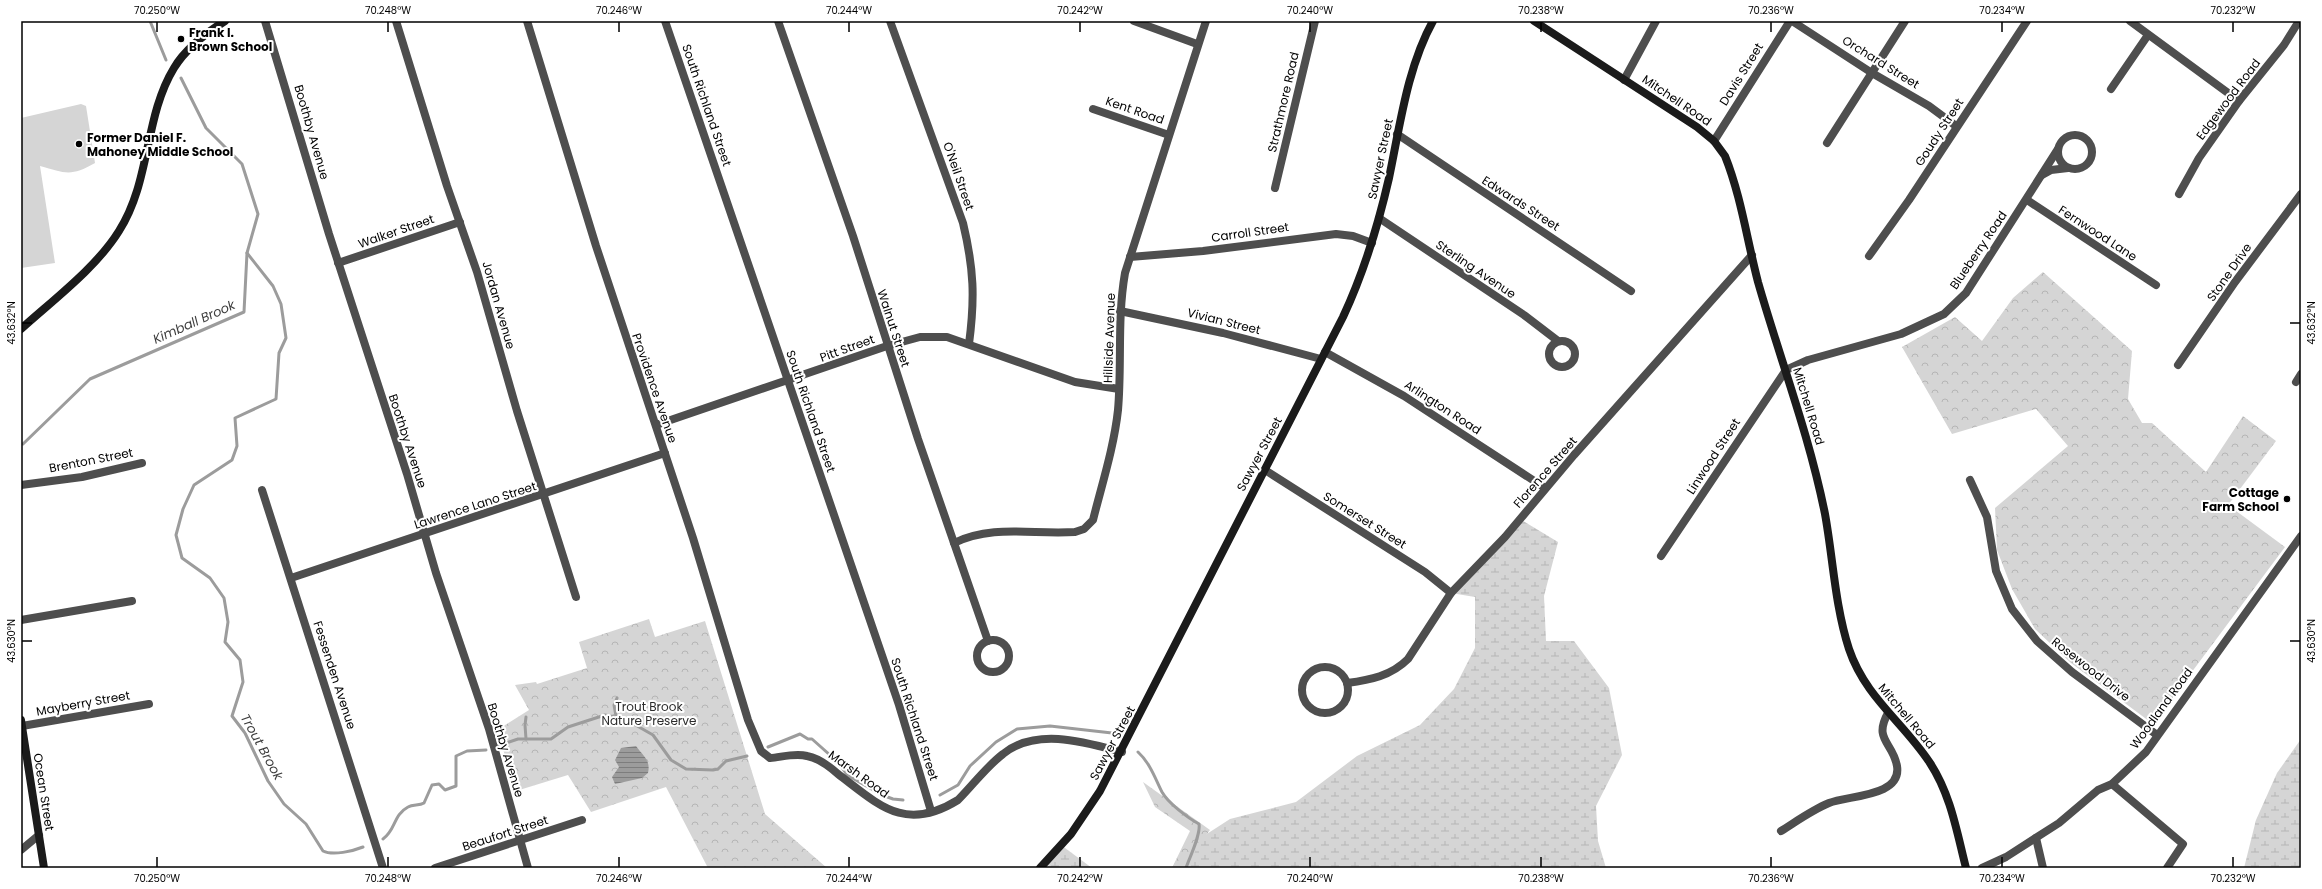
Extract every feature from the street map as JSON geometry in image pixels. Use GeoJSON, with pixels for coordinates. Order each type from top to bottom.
{"type":"FeatureCollection","features":[{"type":"Feature","properties":{"kind":"street"},"geometry":{"type":"LineString","coordinates":[[21,330],[88,267],[120,231],[129,213],[140,182],[165,86],[175,67],[196,42],[226,21]]}},
{"type":"Feature","properties":{"kind":"street","name":"Boothby Avenue"},"geometry":{"type":"LineString","coordinates":[[266,21],[338,263],[488,729],[528,868]]}},
{"type":"Feature","properties":{"kind":"street","name":"Jordan Avenue"},"geometry":{"type":"LineString","coordinates":[[396,21],[477,272],[517,411],[545,495],[576,597]]}},
{"type":"Feature","properties":{"kind":"street","name":"Providence Avenue"},"geometry":{"type":"LineString","coordinates":[[527,21],[598,253],[665,453],[748,720],[761,751],[770,758]]}},
{"type":"Feature","properties":{"kind":"street","name":"South Richland Street"},"geometry":{"type":"LineString","coordinates":[[665,21],[896,698],[931,811]]}},
{"type":"Feature","properties":{"kind":"street","name":"Walnut Street"},"geometry":{"type":"LineString","coordinates":[[778,21],[853,236],[887,346],[988,641]]}},
{"type":"Feature","properties":{"kind":"street","name":"O'Neil Street"},"geometry":{"type":"LineString","coordinates":[[890,21],[963,224],[971,256],[974,279],[974,307],[969,344]]}},
{"type":"Feature","properties":{"kind":"street"},"geometry":{"type":"LineString","coordinates":[[1134,21],[1197,44]]}},
{"type":"Feature","properties":{"kind":"street","name":"Hillside Avenue"},"geometry":{"type":"LineString","coordinates":[[954,543],[970,535],[992,532],[1075,532],[1084,529],[1092,520],[1115,433],[1119,389],[1120,311],[1130,257],[1197,44],[1206,21]]}},
{"type":"Feature","properties":{"kind":"street","name":"Strathmore Road"},"geometry":{"type":"LineString","coordinates":[[1275,188],[1315,21]]}},
{"type":"Feature","properties":{"kind":"street","name":"Sawyer Street"},"geometry":{"type":"LineString","coordinates":[[1040,868],[1084,817],[1122,752],[1353,296],[1372,244],[1397,134],[1419,53],[1433,21]]}},
{"type":"Feature","properties":{"kind":"street","name":"Mitchell Road"},"geometry":{"type":"LineString","coordinates":[[1534,21],[1690,122],[1714,141],[1725,156],[1816,477],[1843,626],[1856,669],[1868,689],[1935,771],[1949,801],[1966,868]]}},
{"type":"Feature","properties":{"kind":"street"},"geometry":{"type":"LineString","coordinates":[[1624,80],[1656,21]]}},
{"type":"Feature","properties":{"kind":"street","name":"Orchard Street"},"geometry":{"type":"LineString","coordinates":[[1791,21],[1872,73],[1929,106],[1956,126]]}},
{"type":"Feature","properties":{"kind":"street","name":"Davis Street"},"geometry":{"type":"LineString","coordinates":[[1714,141],[1791,21]]}},
{"type":"Feature","properties":{"kind":"street"},"geometry":{"type":"LineString","coordinates":[[1827,143],[1905,21]]}},
{"type":"Feature","properties":{"kind":"street","name":"Goudy Street"},"geometry":{"type":"LineString","coordinates":[[1869,256],[1909,200],[1956,126],[2027,21]]}},
{"type":"Feature","properties":{"kind":"street"},"geometry":{"type":"LineString","coordinates":[[2130,21],[2239,101]]}},
{"type":"Feature","properties":{"kind":"street","name":"Edgewood Road"},"geometry":{"type":"LineString","coordinates":[[2179,194],[2199,158],[2239,101],[2284,45],[2299,21]]}},
{"type":"Feature","properties":{"kind":"street"},"geometry":{"type":"LineString","coordinates":[[2111,89],[2148,35]]}},
{"type":"Feature","properties":{"kind":"street","name":"Kent Road"},"geometry":{"type":"LineString","coordinates":[[1093,109],[1169,135]]}},
{"type":"Feature","properties":{"kind":"street","name":"Edwards Street"},"geometry":{"type":"LineString","coordinates":[[1397,134],[1631,291]]}},
{"type":"Feature","properties":{"kind":"street","name":"Blueberry Road"},"geometry":{"type":"LineString","coordinates":[[1786,370],[1808,360],[1901,334],[1944,314],[1966,293],[2042,176],[2064,139],[2074,135],[2084,137],[2092,146],[2092,157],[2085,167],[2074,170],[2068,168],[2051,170],[2042,176]]}},
{"type":"Feature","properties":{"kind":"street"},"geometry":{"type":"LineString","coordinates":[[2058,149],[2060,160],[2068,168]]}},
{"type":"Feature","properties":{"kind":"street","name":"Stone Drive"},"geometry":{"type":"LineString","coordinates":[[2178,365],[2235,282],[2301,194]]}},
{"type":"Feature","properties":{"kind":"street","name":"Fernwood Lane"},"geometry":{"type":"LineString","coordinates":[[2026,200],[2156,285]]}},
{"type":"Feature","properties":{"kind":"street","name":"Sterling Avenue"},"geometry":{"type":"LineString","coordinates":[[1379,218],[1524,315],[1558,341]]}},
{"type":"Feature","properties":{"kind":"street","name":"Walker Street"},"geometry":{"type":"LineString","coordinates":[[338,263],[460,222]]}},
{"type":"Feature","properties":{"kind":"street","name":"Carroll Street"},"geometry":{"type":"LineString","coordinates":[[1130,257],[1203,251],[1336,234],[1353,236],[1372,244]]}},
{"type":"Feature","properties":{"kind":"street","name":"Florence Street"},"geometry":{"type":"LineString","coordinates":[[1347,683],[1385,675],[1401,666],[1414,651],[1451,593],[1505,537],[1545,488],[1752,255]]}},
{"type":"Feature","properties":{"kind":"street","name":"Vivian Street"},"geometry":{"type":"LineString","coordinates":[[1120,311],[1323,356]]}},
{"type":"Feature","properties":{"kind":"street","name":"Pitt Street"},"geometry":{"type":"LineString","coordinates":[[656,426],[788,382],[887,346],[920,337],[947,337],[1075,382],[1119,389]]}},
{"type":"Feature","properties":{"kind":"street","name":"Arlington Road"},"geometry":{"type":"LineString","coordinates":[[1323,356],[1404,396],[1545,488]]}},
{"type":"Feature","properties":{"kind":"street","name":"Linwood Street"},"geometry":{"type":"LineString","coordinates":[[1661,556],[1786,370]]}},
{"type":"Feature","properties":{"kind":"street"},"geometry":{"type":"LineString","coordinates":[[2296,382],[2301,374]]}},
{"type":"Feature","properties":{"kind":"street","name":"Lawrence Lano Street"},"geometry":{"type":"LineString","coordinates":[[291,578],[545,495],[665,453]]}},
{"type":"Feature","properties":{"kind":"street","name":"Brenton Street"},"geometry":{"type":"LineString","coordinates":[[21,485],[82,477],[142,463]]}},
{"type":"Feature","properties":{"kind":"street","name":"Somerset Street"},"geometry":{"type":"LineString","coordinates":[[1265,470],[1425,572],[1451,593]]}},
{"type":"Feature","properties":{"kind":"street","name":"Rosewood Drive"},"geometry":{"type":"LineString","coordinates":[[1970,480],[1987,517],[1996,571],[2012,609],[2037,641],[2072,672],[2157,734]]}},
{"type":"Feature","properties":{"kind":"street","name":"Fessenden Avenue"},"geometry":{"type":"LineString","coordinates":[[262,490],[383,868]]}},
{"type":"Feature","properties":{"kind":"street","name":"Woodland Road"},"geometry":{"type":"LineString","coordinates":[[1982,868],[2006,857],[2036,838],[2081,806],[2098,790],[2112,784],[2146,752],[2157,734],[2301,536]]}},
{"type":"Feature","properties":{"kind":"street"},"geometry":{"type":"LineString","coordinates":[[21,620],[132,601]]}},
{"type":"Feature","properties":{"kind":"street"},"geometry":{"type":"LineString","coordinates":[[1318,668],[1333,668],[1340,673],[1347,683],[1346,697],[1339,707],[1331,712],[1315,711],[1304,699],[1302,689],[1304,679],[1318,668]]}},
{"type":"Feature","properties":{"kind":"street","name":"Mayberry Street"},"geometry":{"type":"LineString","coordinates":[[22,723],[149,704]]}},
{"type":"Feature","properties":{"kind":"street"},"geometry":{"type":"LineString","coordinates":[[1781,831],[1828,804],[1840,799],[1878,792],[1896,780],[1898,773],[1897,764],[1882,733],[1882,724],[1888,713]]}},
{"type":"Feature","properties":{"kind":"street","name":"Ocean Street"},"geometry":{"type":"LineString","coordinates":[[22,723],[44,868]]}},
{"type":"Feature","properties":{"kind":"street","name":"Marsh Road"},"geometry":{"type":"LineString","coordinates":[[770,758],[806,756],[822,761],[872,800],[896,813],[914,815],[931,811],[958,800],[1004,753],[1026,740],[1049,739],[1074,741],[1122,752]]}},
{"type":"Feature","properties":{"kind":"street"},"geometry":{"type":"LineString","coordinates":[[2112,784],[2183,844],[2167,868]]}},
{"type":"Feature","properties":{"kind":"street","name":"Beaufort Street"},"geometry":{"type":"LineString","coordinates":[[435,868],[521,842],[582,820]]}},
{"type":"Feature","properties":{"kind":"street"},"geometry":{"type":"LineString","coordinates":[[21,850],[39,836]]}},
{"type":"Feature","properties":{"kind":"street"},"geometry":{"type":"LineString","coordinates":[[2036,838],[2043,868]]}},
{"type":"Feature","properties":{"kind":"green space"},"geometry":{"type":"Polygon","coordinates":[[[81,104],[86,106],[95,163],[74,172],[62,172],[40,166],[55,263],[21,268],[21,118],[81,104]]]}},
{"type":"Feature","properties":{"kind":"green space"},"geometry":{"type":"Polygon","coordinates":[[[2043,272],[2132,351],[2128,399],[2142,423],[2152,423],[2206,472],[2243,416],[2276,441],[2228,505],[2285,547],[2153,724],[2071,663],[2035,629],[2012,589],[1997,550],[1995,508],[2068,446],[2036,409],[1952,434],[1902,347],[1955,317],[1982,341],[2013,298],[2043,272]]]}},
{"type":"Feature","properties":{"kind":"green space"},"geometry":{"type":"Polygon","coordinates":[[[1520,519],[1558,542],[1544,596],[1546,641],[1574,641],[1609,688],[1622,755],[1596,806],[1598,841],[1606,868],[1172,868],[1182,850],[1230,819],[1296,802],[1357,756],[1420,725],[1454,689],[1475,648],[1475,597],[1451,593],[1520,519]]]}},
{"type":"Feature","properties":{"kind":"green space","name":"Trout Brook Nature Preserve"},"geometry":{"type":"Polygon","coordinates":[[[649,619],[655,637],[705,621],[765,814],[827,868],[708,868],[666,787],[591,812],[568,775],[516,791],[497,730],[529,710],[515,685],[536,682],[537,684],[587,668],[579,642],[649,619]]]}},
{"type":"Feature","properties":{"kind":"green space"},"geometry":{"type":"Polygon","coordinates":[[[2301,739],[2301,868],[2244,868],[2256,820],[2277,773],[2301,739]]]}},
{"type":"Feature","properties":{"kind":"green space"},"geometry":{"type":"Polygon","coordinates":[[[1143,782],[1210,830],[1198,846],[1187,868],[1172,868],[1190,831],[1155,807],[1143,782]]]}},
{"type":"Feature","properties":{"kind":"green space"},"geometry":{"type":"Polygon","coordinates":[[[1061,845],[1092,868],[1040,868],[1061,845]]]}},
{"type":"Feature","properties":{"kind":"shaded area"},"geometry":{"type":"Polygon","coordinates":[[[636,746],[647,761],[649,769],[648,773],[642,778],[615,784],[612,777],[619,767],[615,760],[621,748],[636,746]]]}},
{"type":"Feature","properties":{"kind":"waterway","name":"Kimball Brook"},"geometry":{"type":"LineString","coordinates":[[150,21],[166,60]]}},
{"type":"Feature","properties":{"kind":"waterway","name":"Kimball Brook"},"geometry":{"type":"LineString","coordinates":[[23,444],[90,379],[244,312],[247,253],[258,214],[242,164],[206,128],[181,78]]}},
{"type":"Feature","properties":{"kind":"waterway","name":"Trout Brook"},"geometry":{"type":"LineString","coordinates":[[247,253],[273,286],[281,304],[286,338],[279,353],[276,399],[235,418],[237,446],[232,460],[194,485],[183,509],[176,535],[182,558],[210,578],[224,598],[228,622],[225,642],[240,660],[243,682],[232,716],[245,733],[268,781],[284,804],[306,824],[323,851],[337,853],[363,847]]}},
{"type":"Feature","properties":{"kind":"waterway"},"geometry":{"type":"LineString","coordinates":[[616,716],[614,705],[617,698]]}},
{"type":"Feature","properties":{"kind":"waterway","name":"Trout Brook"},"geometry":{"type":"LineString","coordinates":[[497,746],[518,739],[551,739],[568,727],[605,715],[625,719],[653,735],[671,760],[686,769],[718,769],[726,761],[747,756]]}},
{"type":"Feature","properties":{"kind":"waterway"},"geometry":{"type":"LineString","coordinates":[[526,717],[526,739]]}},
{"type":"Feature","properties":{"kind":"waterway","name":"Trout Brook"},"geometry":{"type":"LineString","coordinates":[[940,795],[958,785],[970,766],[996,742],[1017,729],[1050,726],[1112,733]]}},
{"type":"Feature","properties":{"kind":"waterway","name":"Trout Brook"},"geometry":{"type":"LineString","coordinates":[[768,747],[800,734],[808,739],[812,739],[839,763],[847,775],[882,795],[893,799],[903,800]]}},
{"type":"Feature","properties":{"kind":"waterway","name":"Trout Brook"},"geometry":{"type":"LineString","coordinates":[[383,839],[390,831],[403,810],[410,806],[424,803],[432,785],[439,784],[445,790],[456,786],[456,756],[467,751],[486,750]]}},
{"type":"Feature","properties":{"kind":"waterway","name":"Trout Brook"},"geometry":{"type":"LineString","coordinates":[[1138,752],[1149,766],[1162,792],[1169,801],[1189,818],[1199,824],[1197,840],[1186,868]]}},
{"type":"Feature","properties":{"kind":"place","name":"Frank I. Brown School"},"geometry":{"type":"Point","coordinates":[181,39]}},
{"type":"Feature","properties":{"kind":"place","name":"Former Daniel F. Mahoney Middle School"},"geometry":{"type":"Point","coordinates":[79,144]}},
{"type":"Feature","properties":{"kind":"place","name":"Cottage Farm School"},"geometry":{"type":"Point","coordinates":[2287,499]}}]}
